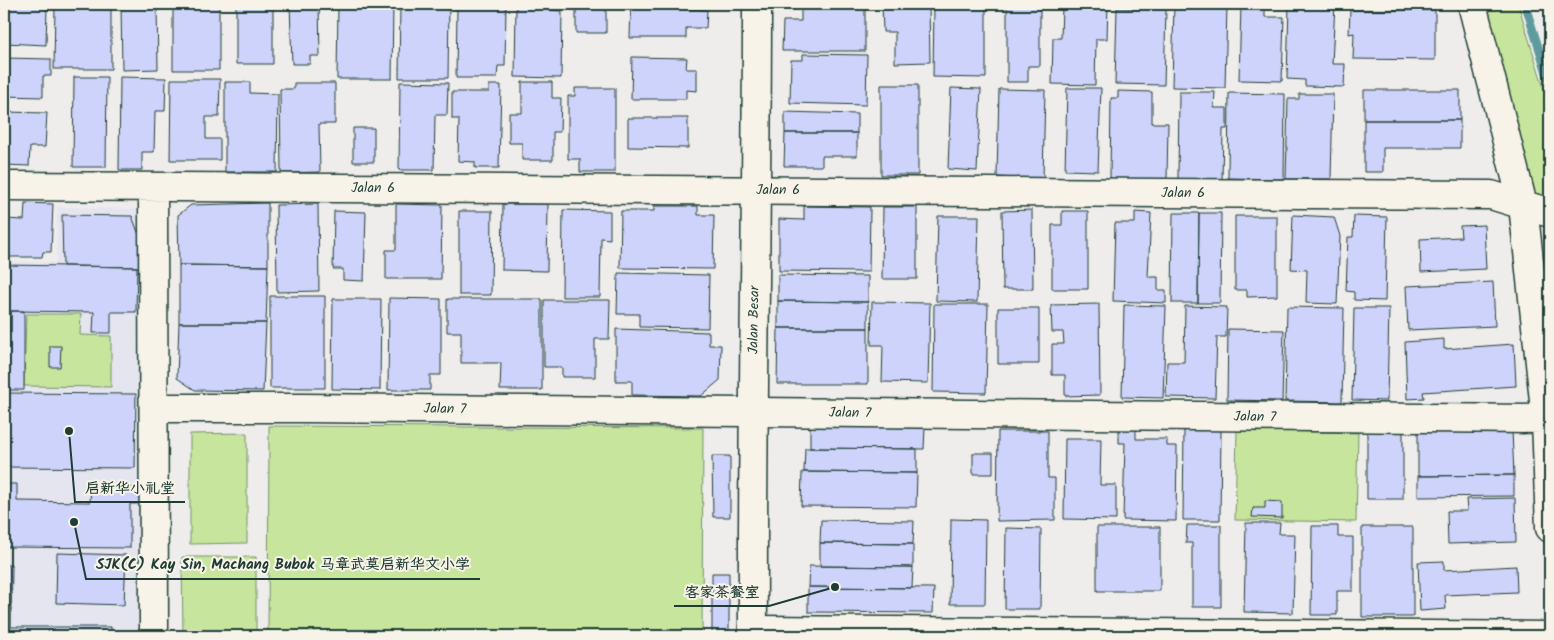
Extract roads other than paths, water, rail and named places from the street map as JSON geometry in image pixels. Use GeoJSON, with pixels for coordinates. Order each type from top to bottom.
{"type":"FeatureCollection","features":[{"type":"Feature","properties":{"kind":"street","name":"Jalan Besar"},"geometry":{"type":"LineString","coordinates":[[753,633],[752,412],[757,190],[757,4]]}},
{"type":"Feature","properties":{"kind":"street"},"geometry":{"type":"LineString","coordinates":[[1472,4],[1523,205],[1546,419],[1550,528]]}},
{"type":"Feature","properties":{"kind":"street","name":"Jalan 6"},"geometry":{"type":"LineString","coordinates":[[4,186],[1491,195],[1550,213]]}},
{"type":"Feature","properties":{"kind":"street"},"geometry":{"type":"LineString","coordinates":[[154,187],[154,636]]}},
{"type":"Feature","properties":{"kind":"street","name":"Jalan 7"},"geometry":{"type":"LineString","coordinates":[[154,408],[1546,419]]}},
{"type":"Feature","properties":{"kind":"street"},"geometry":{"type":"LineString","coordinates":[[753,633],[1550,636]]}},
{"type":"Feature","properties":{"kind":"waterway"},"geometry":{"type":"LineString","coordinates":[[1525,4],[1550,84]]}},
{"type":"Feature","properties":{"kind":"place","name":"启新华小礼堂"},"geometry":{"type":"Point","coordinates":[69,431]}},
{"type":"Feature","properties":{"kind":"place","name":"SJK(C) Kay Sin, Machang Bubok 马章武莫启新华文小学"},"geometry":{"type":"Point","coordinates":[74,522]}},
{"type":"Feature","properties":{"kind":"place","name":"客家茶餐室"},"geometry":{"type":"Point","coordinates":[835,587]}}]}
